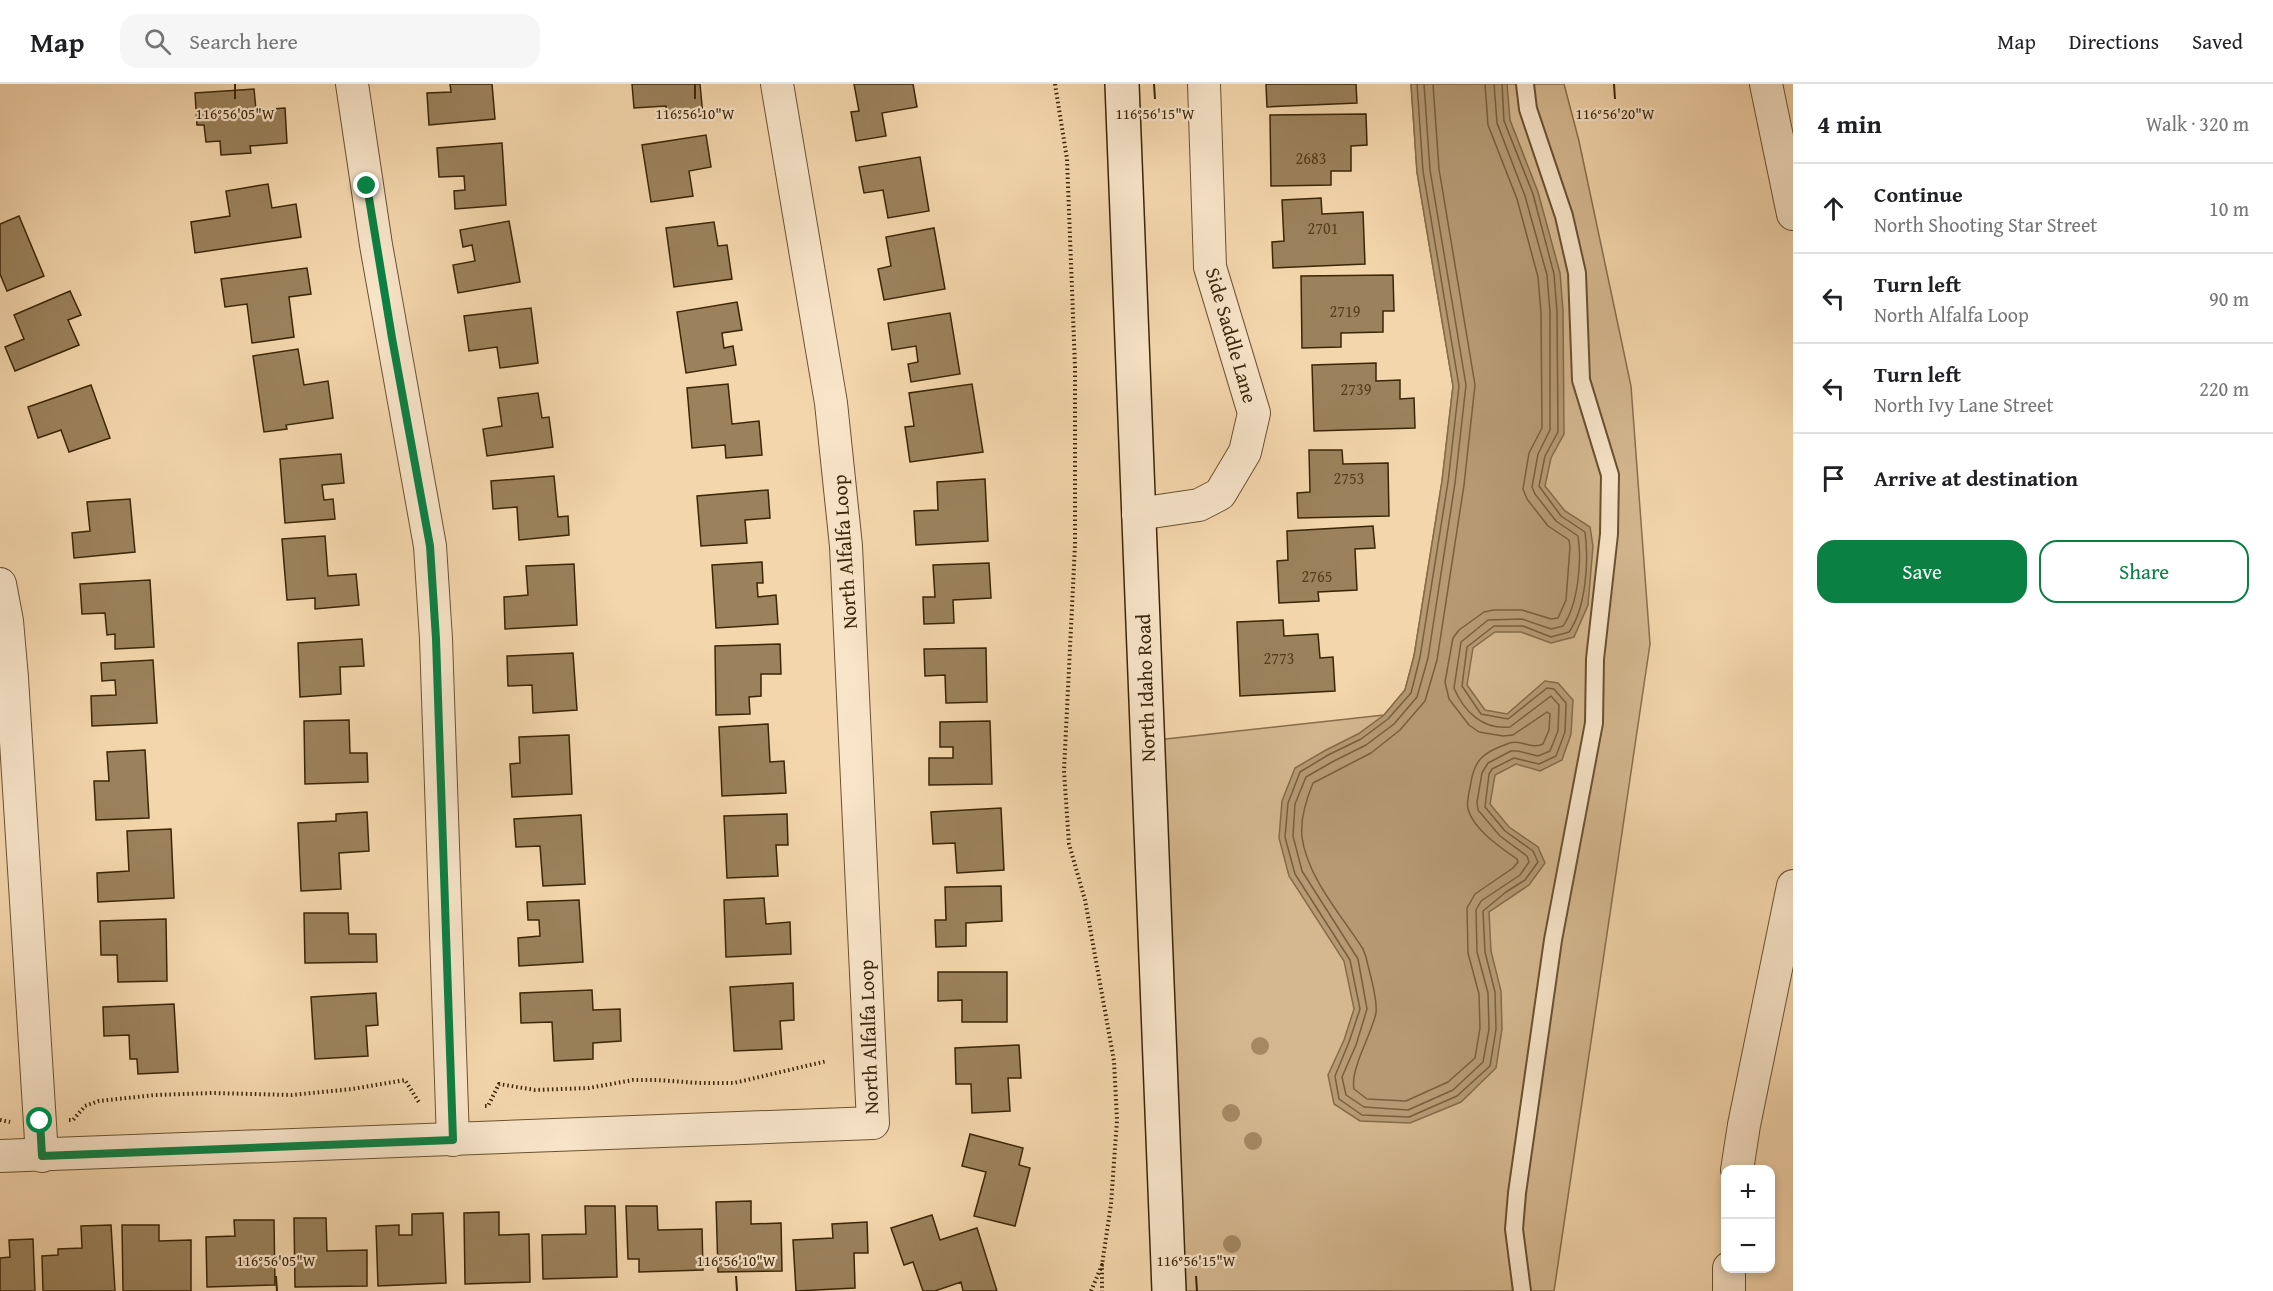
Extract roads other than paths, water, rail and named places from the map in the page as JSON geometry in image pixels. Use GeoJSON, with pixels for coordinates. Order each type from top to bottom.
{"type":"FeatureCollection","features":[{"type":"Feature","properties":{"kind":"main road","name":"North Idaho Road"},"geometry":{"type":"LineString","coordinates":[[1122,84],[1169,1291]]}},
{"type":"Feature","properties":{"kind":"street"},"geometry":{"type":"LineString","coordinates":[[352,84],[376,245],[430,546],[436,639],[453,1140]]}},
{"type":"Feature","properties":{"kind":"street","name":"North Alfalfa Loop"},"geometry":{"type":"LineString","coordinates":[[0,1156],[873,1123],[846,546],[831,403],[777,84]]}},
{"type":"Feature","properties":{"kind":"street","name":"Side Saddle Lane"},"geometry":{"type":"LineString","coordinates":[[1138,514],[1199,505],[1220,494],[1245,452],[1254,413],[1210,267],[1204,84]]}},
{"type":"Feature","properties":{"kind":"street"},"geometry":{"type":"LineString","coordinates":[[1766,84],[1793,214]]}},
{"type":"Feature","properties":{"kind":"street"},"geometry":{"type":"LineString","coordinates":[[0,584],[7,621],[12,678],[42,1156]]}},
{"type":"Feature","properties":{"kind":"street"},"geometry":{"type":"LineString","coordinates":[[1738,1165],[1793,886]]}},
{"type":"Feature","properties":{"kind":"street"},"geometry":{"type":"LineString","coordinates":[[1729,1273],[1729,1291]]}},
{"type":"Feature","properties":{"kind":"lane"},"geometry":{"type":"LineString","coordinates":[[1522,1291],[1514,1229],[1517,1193],[1553,940],[1594,723],[1595,659],[1609,534],[1610,475],[1594,429],[1581,380],[1577,273],[1564,216],[1528,109],[1525,84]]}},
{"type":"Feature","properties":{"kind":"water"},"geometry":{"type":"Polygon","coordinates":[[[1411,84],[1507,84],[1510,120],[1538,192],[1560,273],[1563,311],[1564,434],[1551,458],[1545,486],[1565,511],[1590,527],[1593,546],[1588,605],[1574,637],[1551,643],[1521,632],[1495,632],[1473,648],[1467,685],[1485,710],[1507,714],[1545,681],[1558,683],[1573,700],[1571,734],[1562,760],[1540,771],[1516,764],[1495,775],[1490,804],[1509,827],[1538,847],[1545,863],[1529,885],[1489,912],[1491,951],[1501,991],[1502,1029],[1496,1068],[1461,1102],[1410,1123],[1360,1121],[1334,1104],[1328,1075],[1344,1040],[1354,1009],[1344,961],[1289,876],[1279,838],[1282,801],[1295,768],[1358,734],[1384,715],[1405,690],[1414,656],[1442,481],[1453,386],[1417,172],[1411,84]]]}}]}
